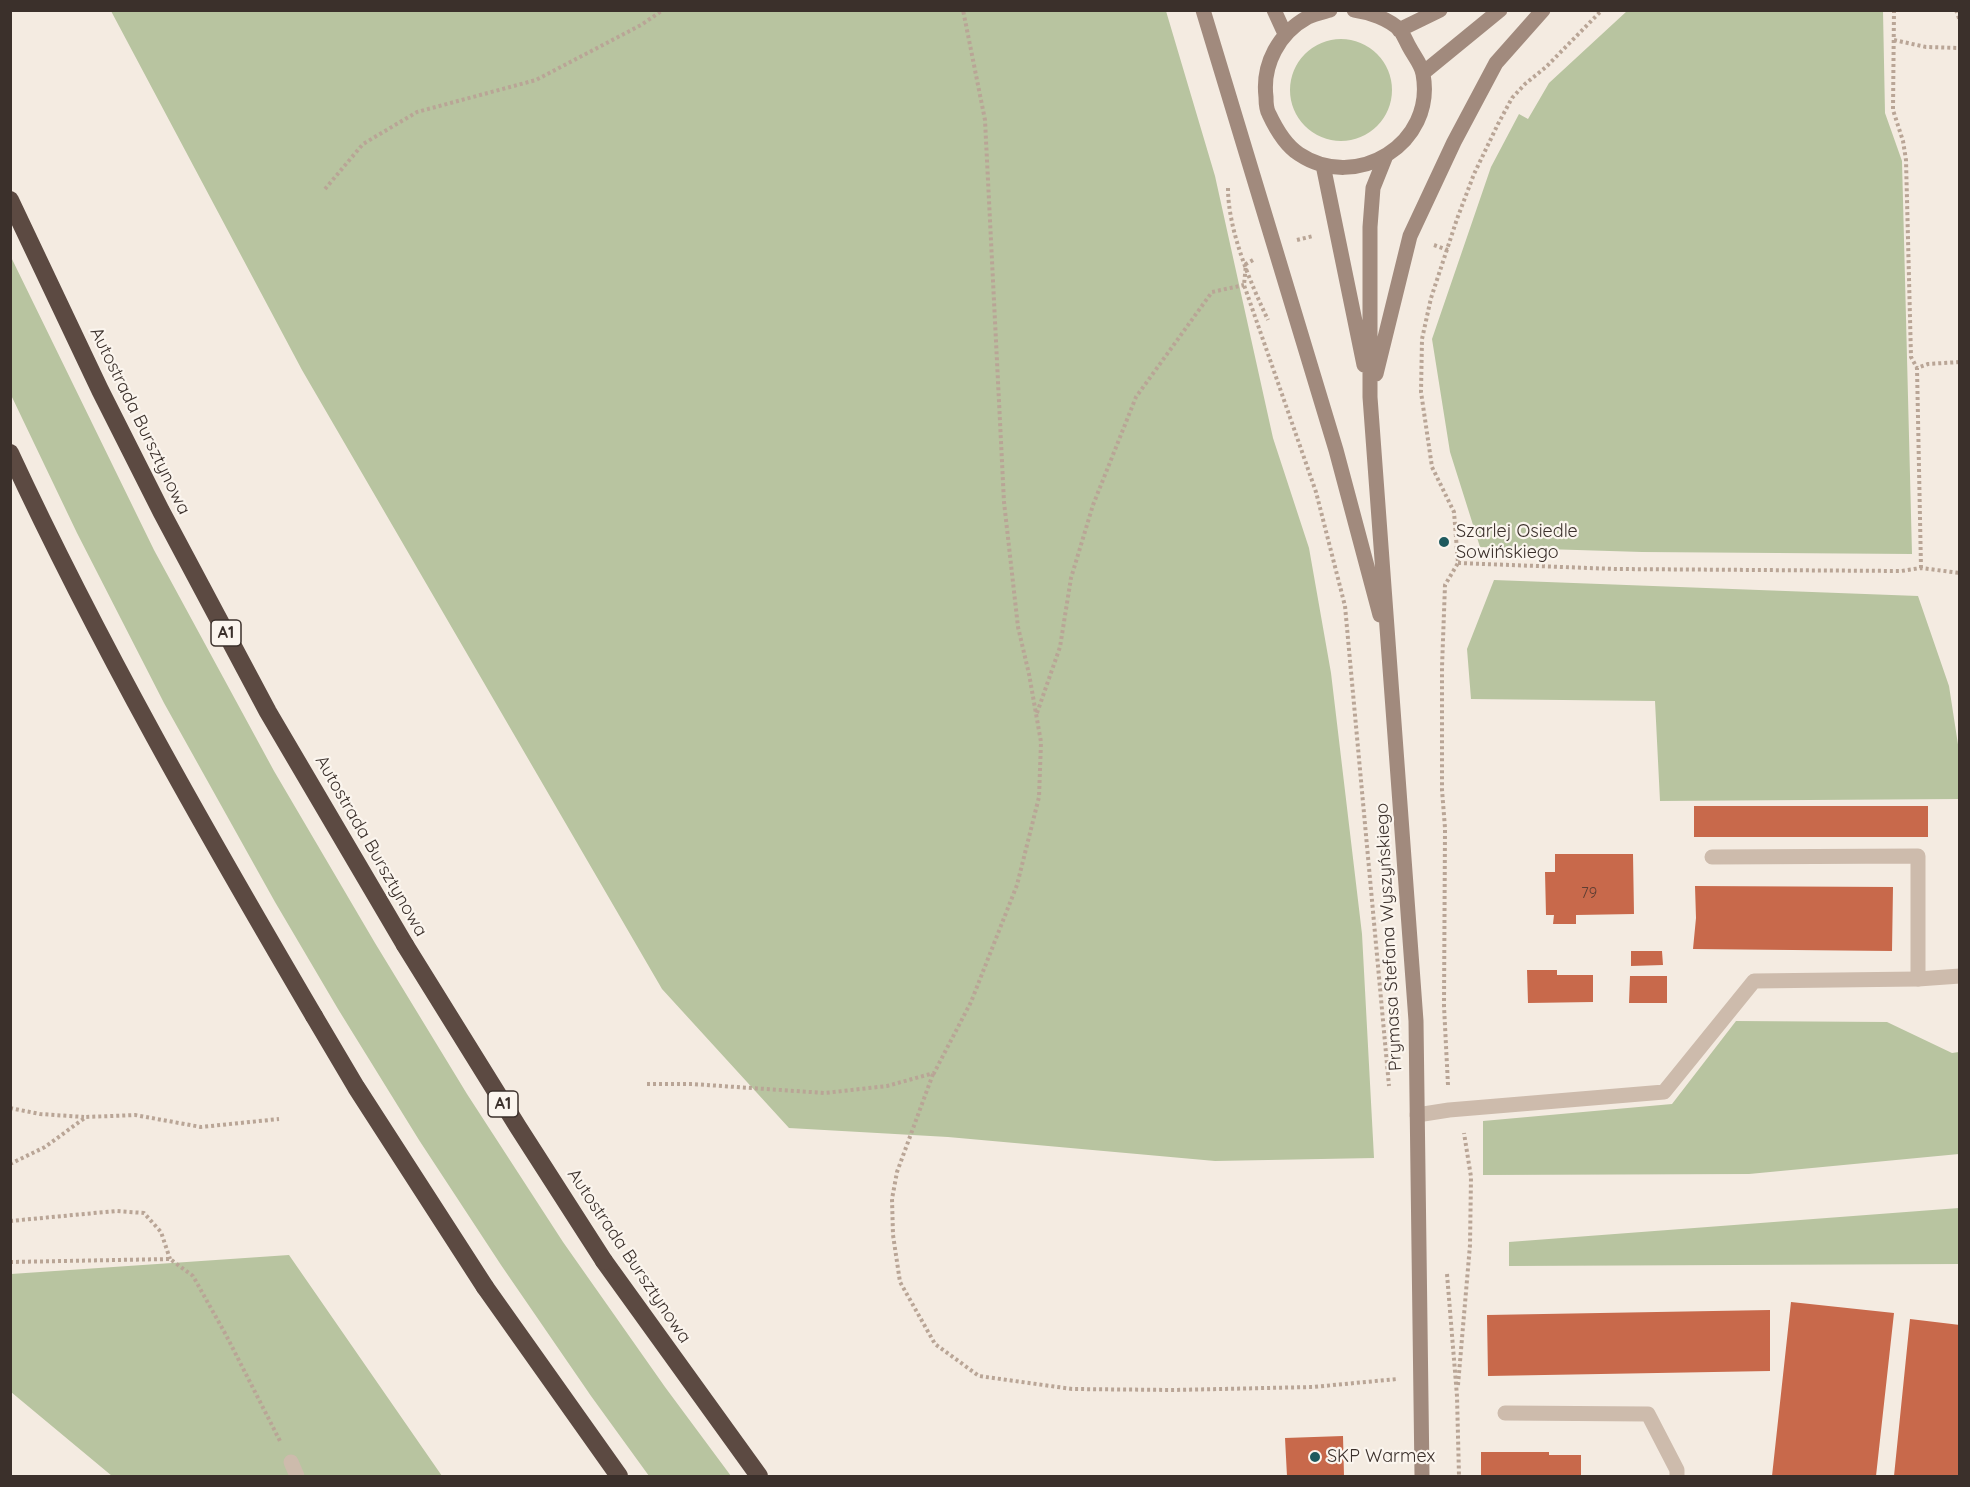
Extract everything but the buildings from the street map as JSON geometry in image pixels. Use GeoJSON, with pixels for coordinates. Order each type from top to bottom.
{"type":"FeatureCollection","features":[{"type":"Feature","properties":{"kind":"highway","name":"Autostrada Bursztynowa"},"geometry":{"type":"LineString","coordinates":[[10,200],[100,390],[161,511],[268,712],[405,945],[604,1262],[759,1476]]}},
{"type":"Feature","properties":{"kind":"highway"},"geometry":{"type":"LineString","coordinates":[[10,453],[133,699],[216,848],[356,1087],[485,1287],[619,1476]]}},
{"type":"Feature","properties":{"kind":"street"},"geometry":{"type":"LineString","coordinates":[[1203,10],[1336,450],[1389,649]]}},
{"type":"Feature","properties":{"kind":"street"},"geometry":{"type":"LineString","coordinates":[[1274,10],[1285,34]]}},
{"type":"Feature","properties":{"kind":"street"},"geometry":{"type":"LineString","coordinates":[[1325,11],[1309,16],[1285,34],[1270,57],[1264,84],[1267,111],[1279,135],[1298,154],[1323,165],[1354,168],[1384,158],[1404,142],[1417,121],[1424,97],[1423,73],[1399,30],[1371,12],[1354,10]]}},
{"type":"Feature","properties":{"kind":"street"},"geometry":{"type":"LineString","coordinates":[[1399,30],[1440,10]]}},
{"type":"Feature","properties":{"kind":"street"},"geometry":{"type":"LineString","coordinates":[[1423,73],[1500,10]]}},
{"type":"Feature","properties":{"kind":"street"},"geometry":{"type":"LineString","coordinates":[[1370,397],[1410,236],[1454,142],[1496,63],[1543,10]]}},
{"type":"Feature","properties":{"kind":"street","name":"Prymasa Stefana Wyszyńskiego"},"geometry":{"type":"LineString","coordinates":[[1384,158],[1373,188],[1370,227],[1370,397],[1416,1021],[1422,1476]]}},
{"type":"Feature","properties":{"kind":"street","name":"Prymasa Stefana Wyszyńskiego"},"geometry":{"type":"LineString","coordinates":[[1323,165],[1370,397]]}},
{"type":"Feature","properties":{"kind":"street"},"geometry":{"type":"LineString","coordinates":[[1712,857],[1918,856],[1918,979]]}},
{"type":"Feature","properties":{"kind":"street"},"geometry":{"type":"LineString","coordinates":[[1417,1115],[1449,1110],[1665,1092],[1754,981],[1918,979],[1959,976]]}},
{"type":"Feature","properties":{"kind":"street"},"geometry":{"type":"LineString","coordinates":[[1505,1413],[1648,1414],[1677,1470],[1677,1476]]}},
{"type":"Feature","properties":{"kind":"street"},"geometry":{"type":"LineString","coordinates":[[291,1462],[297,1476]]}},
{"type":"Feature","properties":{"kind":"path"},"geometry":{"type":"LineString","coordinates":[[325,189],[363,144],[417,112],[536,80],[641,25],[663,10]]}},
{"type":"Feature","properties":{"kind":"path"},"geometry":{"type":"LineString","coordinates":[[963,10],[985,120],[1004,502],[1018,627],[1041,742],[1039,796],[1017,885],[971,1002],[934,1073],[897,1172],[892,1199],[893,1235],[900,1282],[935,1344],[979,1376],[1072,1389],[1174,1390],[1313,1387],[1397,1379]]}},
{"type":"Feature","properties":{"kind":"path"},"geometry":{"type":"LineString","coordinates":[[1457,1396],[1470,1245],[1471,1177],[1462,1123],[1449,1110],[1444,1006],[1445,828],[1442,790],[1442,667],[1445,585],[1458,563],[1454,512],[1432,467],[1421,392],[1422,339],[1431,298],[1457,219],[1474,174],[1512,98],[1602,10]]}},
{"type":"Feature","properties":{"kind":"path"},"geometry":{"type":"LineString","coordinates":[[1894,10],[1893,110],[1903,141],[1906,160],[1911,357],[1917,368],[1922,568]]}},
{"type":"Feature","properties":{"kind":"path"},"geometry":{"type":"LineString","coordinates":[[1956,10],[1959,21]]}},
{"type":"Feature","properties":{"kind":"path"},"geometry":{"type":"LineString","coordinates":[[1894,40],[1926,48],[1959,48]]}},
{"type":"Feature","properties":{"kind":"path"},"geometry":{"type":"LineString","coordinates":[[1246,264],[1244,285],[1316,492],[1345,606],[1389,1090]]}},
{"type":"Feature","properties":{"kind":"path"},"geometry":{"type":"LineString","coordinates":[[1036,714],[1060,647],[1071,578],[1093,505],[1136,397],[1212,292],[1244,285]]}},
{"type":"Feature","properties":{"kind":"path"},"geometry":{"type":"LineString","coordinates":[[1917,368],[1928,364],[1959,362]]}},
{"type":"Feature","properties":{"kind":"path"},"geometry":{"type":"LineString","coordinates":[[1458,563],[1615,569],[1901,571],[1922,568],[1959,573]]}},
{"type":"Feature","properties":{"kind":"path"},"geometry":{"type":"LineString","coordinates":[[647,1084],[692,1084],[825,1093],[887,1086],[934,1073]]}},
{"type":"Feature","properties":{"kind":"path"},"geometry":{"type":"LineString","coordinates":[[10,1108],[40,1114],[86,1117],[135,1115],[201,1127],[279,1119]]}},
{"type":"Feature","properties":{"kind":"path"},"geometry":{"type":"LineString","coordinates":[[10,1164],[45,1147],[86,1117]]}},
{"type":"Feature","properties":{"kind":"path"},"geometry":{"type":"LineString","coordinates":[[10,1221],[116,1212],[144,1213],[161,1232],[170,1259],[193,1276],[291,1462]]}},
{"type":"Feature","properties":{"kind":"path"},"geometry":{"type":"LineString","coordinates":[[10,1262],[170,1259]]}},
{"type":"Feature","properties":{"kind":"path"},"geometry":{"type":"LineString","coordinates":[[1447,1265],[1457,1396],[1459,1476]]}},
{"type":"Feature","properties":{"kind":"path"},"geometry":{"type":"LineString","coordinates":[[1397,1367],[1397,1390]]}},
{"type":"Feature","properties":{"kind":"green space"},"geometry":{"type":"Polygon","coordinates":[[[111,11],[1166,11],[1215,176],[1273,438],[1309,548],[1331,673],[1362,934],[1374,1158],[1215,1161],[948,1137],[789,1128],[662,989],[302,370],[111,11]]]}},
{"type":"Feature","properties":{"kind":"green space"},"geometry":{"type":"Polygon","coordinates":[[[1627,11],[1883,11],[1885,113],[1902,161],[1912,554],[1642,552],[1480,547],[1450,452],[1432,339],[1491,167],[1519,114],[1528,119],[1549,83],[1627,11]]]}},
{"type":"Feature","properties":{"kind":"green space"},"geometry":{"type":"Polygon","coordinates":[[[1341,39],[1361,43],[1377,54],[1388,70],[1392,90],[1388,110],[1377,126],[1361,137],[1341,141],[1321,137],[1305,126],[1294,110],[1290,90],[1294,70],[1305,54],[1321,43],[1341,39]]]}},
{"type":"Feature","properties":{"kind":"green space"},"geometry":{"type":"Polygon","coordinates":[[[10,255],[154,550],[274,771],[375,943],[467,1094],[563,1242],[731,1476],[649,1476],[501,1265],[419,1140],[338,1009],[275,902],[164,703],[77,533],[11,395],[10,255]]]}},
{"type":"Feature","properties":{"kind":"green space"},"geometry":{"type":"Polygon","coordinates":[[[1494,580],[1918,596],[1949,686],[1959,751],[1959,799],[1660,801],[1655,701],[1471,699],[1467,649],[1494,580]]]}},
{"type":"Feature","properties":{"kind":"green space"},"geometry":{"type":"Polygon","coordinates":[[[1736,1021],[1887,1022],[1952,1053],[1959,1052],[1959,1154],[1749,1174],[1483,1175],[1483,1121],[1672,1104],[1736,1021]]]}},
{"type":"Feature","properties":{"kind":"green space"},"geometry":{"type":"Polygon","coordinates":[[[1959,1208],[1959,1264],[1509,1266],[1509,1242],[1959,1208]]]}},
{"type":"Feature","properties":{"kind":"green space"},"geometry":{"type":"Polygon","coordinates":[[[289,1255],[442,1476],[112,1476],[11,1392],[11,1274],[289,1255]]]}},
{"type":"Feature","properties":{"kind":"place","name":"Szarlej Osiedle Sowińskiego"},"geometry":{"type":"Point","coordinates":[1444,542]}},
{"type":"Feature","properties":{"kind":"place","name":"SKP Warmex"},"geometry":{"type":"Point","coordinates":[1315,1457]}}]}
